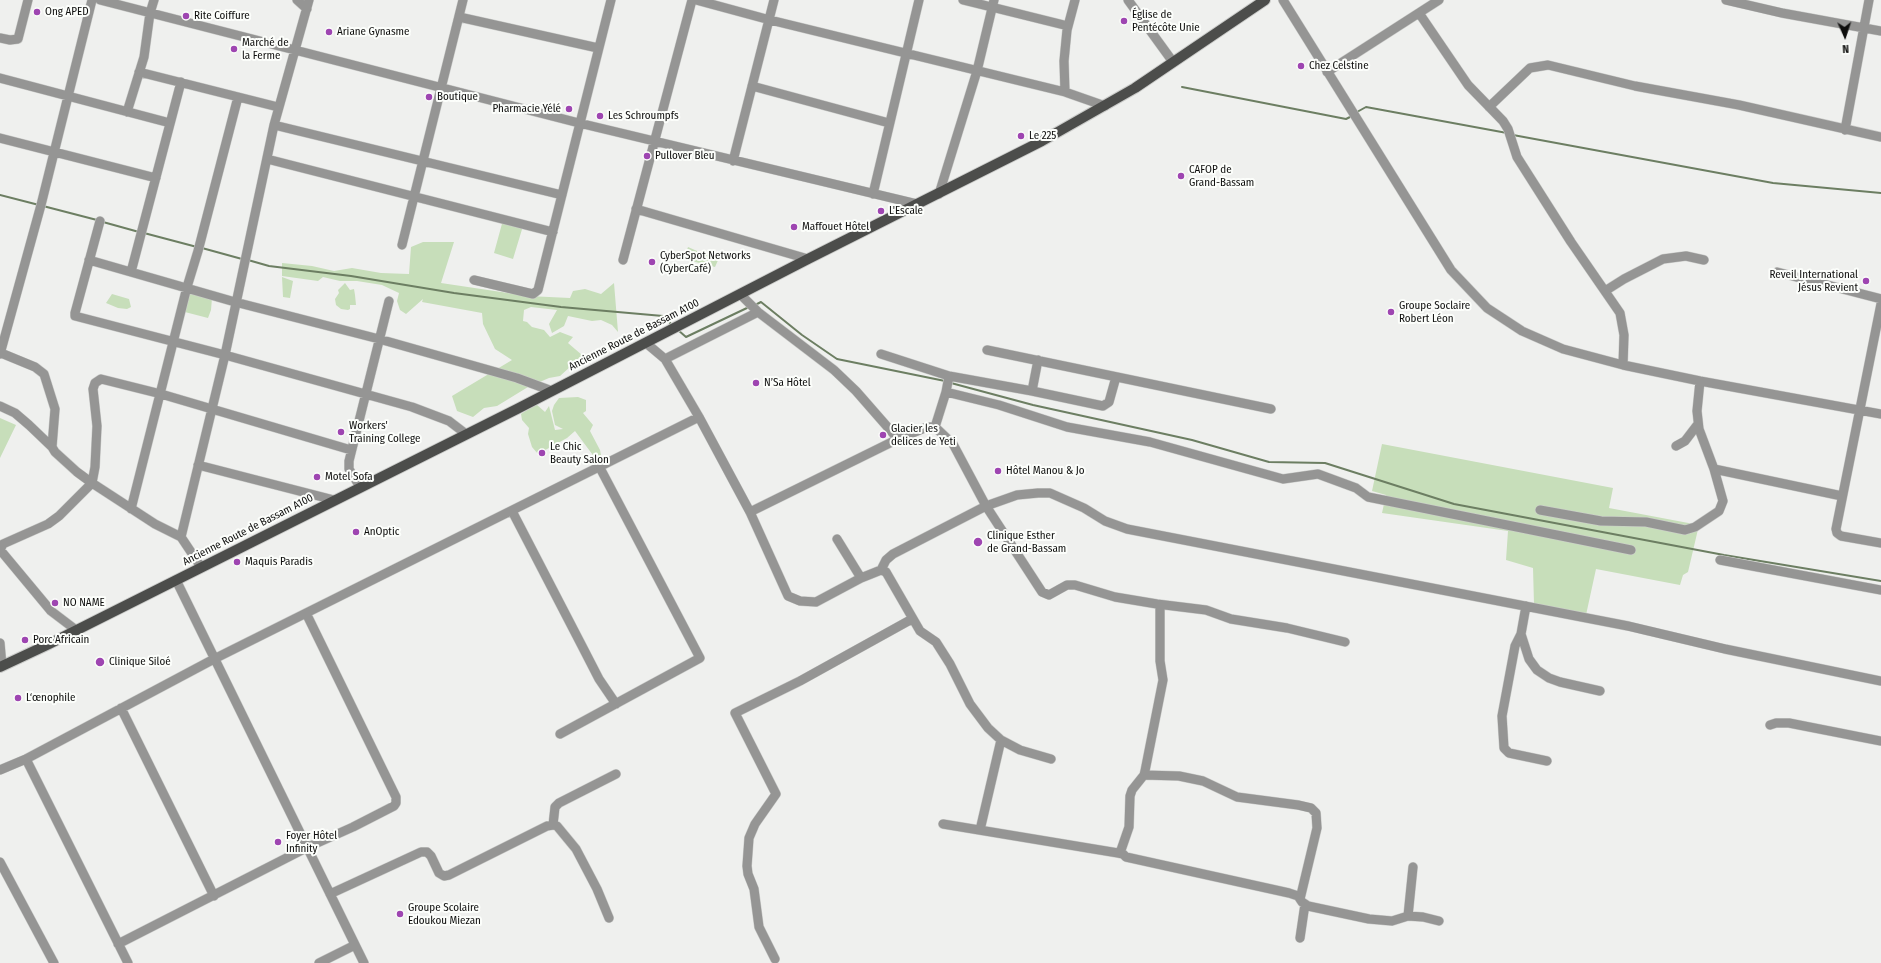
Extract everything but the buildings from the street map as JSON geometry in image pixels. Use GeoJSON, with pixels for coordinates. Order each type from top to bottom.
{"type":"FeatureCollection","features":[{"type":"Feature","properties":{"kind":"main road","name":"Ancienne Route de Bassam A100"},"geometry":{"type":"LineString","coordinates":[[1,666],[76,630],[552,391],[808,259],[1042,141],[1105,106],[1265,0]]}},
{"type":"Feature","properties":{"kind":"street"},"geometry":{"type":"LineString","coordinates":[[0,38],[10,40],[18,39],[28,0]]}},
{"type":"Feature","properties":{"kind":"street"},"geometry":{"type":"LineString","coordinates":[[52,447],[55,410],[44,374],[35,367],[0,353],[41,205],[92,0]]}},
{"type":"Feature","properties":{"kind":"street"},"geometry":{"type":"LineString","coordinates":[[100,0],[442,86],[579,123],[917,204]]}},
{"type":"Feature","properties":{"kind":"street"},"geometry":{"type":"LineString","coordinates":[[127,112],[147,46],[150,13],[154,0]]}},
{"type":"Feature","properties":{"kind":"street"},"geometry":{"type":"LineString","coordinates":[[181,537],[225,355],[235,302],[278,107],[296,50],[308,4],[297,0]]}},
{"type":"Feature","properties":{"kind":"street"},"geometry":{"type":"LineString","coordinates":[[402,245],[464,0]]}},
{"type":"Feature","properties":{"kind":"street"},"geometry":{"type":"LineString","coordinates":[[474,280],[533,294],[536,293],[553,232],[579,123],[611,0]]}},
{"type":"Feature","properties":{"kind":"street"},"geometry":{"type":"LineString","coordinates":[[623,260],[692,0]]}},
{"type":"Feature","properties":{"kind":"street"},"geometry":{"type":"LineString","coordinates":[[696,0],[977,72],[1065,92],[1105,106]]}},
{"type":"Feature","properties":{"kind":"street"},"geometry":{"type":"LineString","coordinates":[[734,161],[774,0]]}},
{"type":"Feature","properties":{"kind":"street"},"geometry":{"type":"LineString","coordinates":[[873,194],[919,0]]}},
{"type":"Feature","properties":{"kind":"street"},"geometry":{"type":"LineString","coordinates":[[963,0],[993,4],[1068,26]]}},
{"type":"Feature","properties":{"kind":"street"},"geometry":{"type":"LineString","coordinates":[[1065,92],[1064,61],[1068,26],[1075,0]]}},
{"type":"Feature","properties":{"kind":"street"},"geometry":{"type":"LineString","coordinates":[[1128,0],[1173,62]]}},
{"type":"Feature","properties":{"kind":"street"},"geometry":{"type":"LineString","coordinates":[[1283,0],[1326,72],[1451,270],[1486,308],[1522,331],[1564,349],[1623,365],[1700,381],[1881,414]]}},
{"type":"Feature","properties":{"kind":"street"},"geometry":{"type":"LineString","coordinates":[[1326,72],[1439,0]]}},
{"type":"Feature","properties":{"kind":"street"},"geometry":{"type":"LineString","coordinates":[[1726,0],[1881,31]]}},
{"type":"Feature","properties":{"kind":"street"},"geometry":{"type":"LineString","coordinates":[[1845,130],[1869,0]]}},
{"type":"Feature","properties":{"kind":"street"},"geometry":{"type":"LineString","coordinates":[[939,194],[977,72],[993,4]]}},
{"type":"Feature","properties":{"kind":"street"},"geometry":{"type":"LineString","coordinates":[[1419,13],[1468,85],[1503,121],[1508,129],[1517,157],[1571,242],[1620,313],[1623,324],[1623,365]]}},
{"type":"Feature","properties":{"kind":"street"},"geometry":{"type":"LineString","coordinates":[[459,17],[598,48]]}},
{"type":"Feature","properties":{"kind":"street"},"geometry":{"type":"LineString","coordinates":[[1489,107],[1530,68],[1548,65],[1635,86],[1739,105],[1845,130],[1881,136]]}},
{"type":"Feature","properties":{"kind":"street"},"geometry":{"type":"LineString","coordinates":[[139,72],[278,107]]}},
{"type":"Feature","properties":{"kind":"street"},"geometry":{"type":"LineString","coordinates":[[0,78],[170,124]]}},
{"type":"Feature","properties":{"kind":"street"},"geometry":{"type":"LineString","coordinates":[[130,272],[181,82]]}},
{"type":"Feature","properties":{"kind":"street"},"geometry":{"type":"LineString","coordinates":[[752,86],[889,123]]}},
{"type":"Feature","properties":{"kind":"street"},"geometry":{"type":"LineString","coordinates":[[131,509],[187,287],[198,251],[238,97]]}},
{"type":"Feature","properties":{"kind":"street"},"geometry":{"type":"LineString","coordinates":[[274,125],[562,195]]}},
{"type":"Feature","properties":{"kind":"street"},"geometry":{"type":"LineString","coordinates":[[0,138],[156,178]]}},
{"type":"Feature","properties":{"kind":"street"},"geometry":{"type":"LineString","coordinates":[[266,159],[553,232]]}},
{"type":"Feature","properties":{"kind":"street"},"geometry":{"type":"LineString","coordinates":[[636,209],[808,259]]}},
{"type":"Feature","properties":{"kind":"street"},"geometry":{"type":"LineString","coordinates":[[100,221],[75,316],[225,355],[435,414],[449,421],[466,434]]}},
{"type":"Feature","properties":{"kind":"street"},"geometry":{"type":"LineString","coordinates":[[1605,291],[1624,279],[1663,259],[1686,256],[1704,260]]}},
{"type":"Feature","properties":{"kind":"street"},"geometry":{"type":"LineString","coordinates":[[89,260],[235,302],[379,339],[517,378],[552,391]]}},
{"type":"Feature","properties":{"kind":"street"},"geometry":{"type":"LineString","coordinates":[[1777,272],[1881,299]]}},
{"type":"Feature","properties":{"kind":"street"},"geometry":{"type":"LineString","coordinates":[[740,294],[758,312],[834,370],[856,391],[898,439]]}},
{"type":"Feature","properties":{"kind":"street"},"geometry":{"type":"LineString","coordinates":[[360,487],[349,469],[351,450],[389,300]]}},
{"type":"Feature","properties":{"kind":"street"},"geometry":{"type":"LineString","coordinates":[[1881,304],[1836,529],[1837,533],[1841,536],[1881,543]]}},
{"type":"Feature","properties":{"kind":"street"},"geometry":{"type":"LineString","coordinates":[[665,359],[758,312]]}},
{"type":"Feature","properties":{"kind":"street"},"geometry":{"type":"LineString","coordinates":[[646,343],[665,359],[699,417],[750,512],[788,596],[800,601],[816,602],[861,578],[881,570],[886,560],[893,554],[986,506],[1017,495],[1038,493],[1050,494],[1084,508],[1105,521],[1127,529],[1628,626],[1725,649],[1881,681]]}},
{"type":"Feature","properties":{"kind":"street"},"geometry":{"type":"LineString","coordinates":[[986,350],[1271,409]]}},
{"type":"Feature","properties":{"kind":"street"},"geometry":{"type":"LineString","coordinates":[[881,354],[949,376],[1104,406],[1109,402],[1116,377]]}},
{"type":"Feature","properties":{"kind":"street"},"geometry":{"type":"LineString","coordinates":[[1032,391],[1038,360]]}},
{"type":"Feature","properties":{"kind":"street"},"geometry":{"type":"LineString","coordinates":[[935,427],[946,392],[949,376]]}},
{"type":"Feature","properties":{"kind":"street"},"geometry":{"type":"LineString","coordinates":[[76,630],[51,611],[1,551],[0,547],[3,544],[36,529],[59,516],[92,483],[96,445],[96,407],[94,390],[95,383],[101,379],[211,408],[351,450]]}},
{"type":"Feature","properties":{"kind":"street"},"geometry":{"type":"LineString","coordinates":[[1540,510],[1602,521],[1638,522],[1685,530],[1690,529],[1719,511],[1723,501],[1714,469],[1698,424],[1697,411],[1700,381]]}},
{"type":"Feature","properties":{"kind":"street"},"geometry":{"type":"LineString","coordinates":[[946,392],[999,405],[1067,427],[1150,442],[1282,480],[1318,474],[1356,488],[1368,497],[1631,550]]}},
{"type":"Feature","properties":{"kind":"street"},"geometry":{"type":"LineString","coordinates":[[0,406],[15,413],[30,425],[60,457],[92,483],[155,524],[181,537],[201,567]]}},
{"type":"Feature","properties":{"kind":"street"},"geometry":{"type":"LineString","coordinates":[[0,770],[26,759],[214,659],[699,417]]}},
{"type":"Feature","properties":{"kind":"street"},"geometry":{"type":"LineString","coordinates":[[1676,446],[1685,441],[1698,424]]}},
{"type":"Feature","properties":{"kind":"street"},"geometry":{"type":"LineString","coordinates":[[750,512],[898,439],[927,427],[935,427],[953,444],[986,506],[1042,592],[1048,595],[1067,586],[1075,585],[1115,597],[1160,605],[1206,610],[1230,619],[1287,628],[1345,642]]}},
{"type":"Feature","properties":{"kind":"street"},"geometry":{"type":"LineString","coordinates":[[198,465],[334,500]]}},
{"type":"Feature","properties":{"kind":"street"},"geometry":{"type":"LineString","coordinates":[[560,734],[700,658],[599,466]]}},
{"type":"Feature","properties":{"kind":"street"},"geometry":{"type":"LineString","coordinates":[[1714,469],[1842,496]]}},
{"type":"Feature","properties":{"kind":"street"},"geometry":{"type":"LineString","coordinates":[[512,511],[582,646],[616,704]]}},
{"type":"Feature","properties":{"kind":"street"},"geometry":{"type":"LineString","coordinates":[[837,539],[861,578]]}},
{"type":"Feature","properties":{"kind":"street"},"geometry":{"type":"LineString","coordinates":[[1720,560],[1881,590]]}},
{"type":"Feature","properties":{"kind":"street"},"geometry":{"type":"LineString","coordinates":[[881,570],[886,572],[920,631],[936,642],[950,664],[970,704],[988,728],[1001,740],[1020,750],[1051,759]]}},
{"type":"Feature","properties":{"kind":"street"},"geometry":{"type":"LineString","coordinates":[[176,580],[306,848],[364,963]]}},
{"type":"Feature","properties":{"kind":"street"},"geometry":{"type":"LineString","coordinates":[[1120,853],[1129,827],[1130,796],[1132,790],[1144,775],[1162,680],[1160,661],[1160,605]]}},
{"type":"Feature","properties":{"kind":"street"},"geometry":{"type":"LineString","coordinates":[[1526,606],[1521,634],[1516,646],[1502,716],[1504,748],[1509,754],[1547,761]]}},
{"type":"Feature","properties":{"kind":"street"},"geometry":{"type":"LineString","coordinates":[[118,944],[306,848],[353,827],[394,806],[396,803],[396,797],[306,613]]}},
{"type":"Feature","properties":{"kind":"street"},"geometry":{"type":"LineString","coordinates":[[775,959],[759,927],[754,890],[748,874],[747,866],[749,838],[755,824],[776,794],[735,713],[800,681],[912,619]]}},
{"type":"Feature","properties":{"kind":"street"},"geometry":{"type":"LineString","coordinates":[[1521,634],[1529,659],[1537,670],[1549,678],[1560,682],[1600,691]]}},
{"type":"Feature","properties":{"kind":"street"},"geometry":{"type":"LineString","coordinates":[[0,643],[1,666]]}},
{"type":"Feature","properties":{"kind":"street"},"geometry":{"type":"LineString","coordinates":[[121,708],[214,896]]}},
{"type":"Feature","properties":{"kind":"street"},"geometry":{"type":"LineString","coordinates":[[1770,725],[1776,723],[1789,723],[1881,741]]}},
{"type":"Feature","properties":{"kind":"street"},"geometry":{"type":"LineString","coordinates":[[980,830],[1001,740]]}},
{"type":"Feature","properties":{"kind":"street"},"geometry":{"type":"LineString","coordinates":[[26,759],[128,963]]}},
{"type":"Feature","properties":{"kind":"street"},"geometry":{"type":"LineString","coordinates":[[553,824],[555,807],[559,803],[616,774]]}},
{"type":"Feature","properties":{"kind":"street"},"geometry":{"type":"LineString","coordinates":[[1144,775],[1179,776],[1203,781],[1237,797],[1298,804],[1311,808],[1316,813],[1317,828],[1303,902],[1300,938]]}},
{"type":"Feature","properties":{"kind":"street"},"geometry":{"type":"LineString","coordinates":[[330,894],[421,852],[427,852],[431,856],[439,873],[444,876],[449,875],[553,824]]}},
{"type":"Feature","properties":{"kind":"street"},"geometry":{"type":"LineString","coordinates":[[553,824],[557,826],[576,849],[598,889],[609,918]]}},
{"type":"Feature","properties":{"kind":"street"},"geometry":{"type":"LineString","coordinates":[[943,824],[1120,853],[1126,858],[1289,893],[1298,896],[1308,906],[1369,919],[1392,921],[1408,916],[1423,917],[1438,921]]}},
{"type":"Feature","properties":{"kind":"street"},"geometry":{"type":"LineString","coordinates":[[0,862],[54,963]]}},
{"type":"Feature","properties":{"kind":"street"},"geometry":{"type":"LineString","coordinates":[[1408,916],[1413,867]]}},
{"type":"Feature","properties":{"kind":"street"},"geometry":{"type":"LineString","coordinates":[[319,963],[355,946]]}},
{"type":"Feature","properties":{"kind":"green space"},"geometry":{"type":"Polygon","coordinates":[[[503,220],[523,226],[513,259],[494,253],[503,220]]]}},
{"type":"Feature","properties":{"kind":"green space"},"geometry":{"type":"Polygon","coordinates":[[[423,242],[454,242],[441,283],[528,296],[570,298],[573,291],[585,289],[601,294],[614,283],[618,332],[612,325],[601,320],[592,321],[568,316],[564,326],[552,333],[549,324],[557,310],[531,307],[524,310],[523,321],[527,322],[532,327],[544,330],[550,337],[560,332],[573,337],[568,343],[582,355],[580,362],[570,367],[560,376],[549,378],[528,387],[497,406],[484,408],[473,417],[457,411],[452,396],[512,360],[495,349],[483,324],[482,313],[422,302],[423,299],[406,314],[400,310],[397,301],[399,293],[382,285],[357,281],[340,281],[323,277],[318,281],[282,276],[282,263],[312,266],[334,271],[352,268],[381,273],[409,274],[411,247],[423,242]]]}},
{"type":"Feature","properties":{"kind":"green space"},"geometry":{"type":"Polygon","coordinates":[[[688,247],[697,252],[719,258],[715,267],[684,259],[688,247]]]}},
{"type":"Feature","properties":{"kind":"green space"},"geometry":{"type":"Polygon","coordinates":[[[282,277],[293,281],[290,298],[283,297],[282,277]]]}},
{"type":"Feature","properties":{"kind":"green space"},"geometry":{"type":"Polygon","coordinates":[[[345,283],[350,290],[354,289],[355,295],[356,305],[350,305],[350,309],[348,310],[341,309],[336,305],[335,299],[339,293],[338,290],[345,283]]]}},
{"type":"Feature","properties":{"kind":"green space"},"geometry":{"type":"Polygon","coordinates":[[[187,292],[205,298],[212,298],[211,310],[208,318],[181,311],[187,292]]]}},
{"type":"Feature","properties":{"kind":"green space"},"geometry":{"type":"Polygon","coordinates":[[[112,294],[129,299],[131,307],[127,309],[118,308],[106,303],[112,294]]]}},
{"type":"Feature","properties":{"kind":"green space"},"geometry":{"type":"Polygon","coordinates":[[[578,397],[586,400],[586,411],[583,413],[593,425],[590,431],[600,450],[602,460],[598,462],[575,431],[567,438],[538,454],[532,447],[528,434],[529,428],[522,420],[521,414],[536,404],[545,412],[549,406],[555,430],[563,429],[555,425],[552,411],[554,405],[559,398],[578,397]]]}},
{"type":"Feature","properties":{"kind":"green space"},"geometry":{"type":"Polygon","coordinates":[[[0,418],[16,425],[0,458],[0,418]]]}},
{"type":"Feature","properties":{"kind":"green space"},"geometry":{"type":"Polygon","coordinates":[[[1382,444],[1613,488],[1609,508],[1699,525],[1688,572],[1683,575],[1680,585],[1596,569],[1586,615],[1534,604],[1533,568],[1506,560],[1508,531],[1382,513],[1386,495],[1372,491],[1382,444]]]}},
{"type":"Feature","properties":{"kind":"waterway"},"geometry":{"type":"LineString","coordinates":[[1182,87],[1346,119],[1352,116]]}},
{"type":"Feature","properties":{"kind":"waterway"},"geometry":{"type":"LineString","coordinates":[[1357,112],[1366,107],[1507,133]]}},
{"type":"Feature","properties":{"kind":"waterway"},"geometry":{"type":"LineString","coordinates":[[1513,135],[1773,183],[1881,193]]}},
{"type":"Feature","properties":{"kind":"waterway"},"geometry":{"type":"LineString","coordinates":[[0,195],[39,205]]}},
{"type":"Feature","properties":{"kind":"waterway"},"geometry":{"type":"LineString","coordinates":[[43,206],[97,220]]}},
{"type":"Feature","properties":{"kind":"waterway"},"geometry":{"type":"LineString","coordinates":[[103,222],[139,232]]}},
{"type":"Feature","properties":{"kind":"waterway"},"geometry":{"type":"LineString","coordinates":[[144,233],[197,247]]}},
{"type":"Feature","properties":{"kind":"waterway"},"geometry":{"type":"LineString","coordinates":[[202,248],[242,259]]}},
{"type":"Feature","properties":{"kind":"waterway"},"geometry":{"type":"LineString","coordinates":[[248,260],[269,266],[351,276],[454,293],[561,307],[663,316],[672,325]]}},
{"type":"Feature","properties":{"kind":"waterway"},"geometry":{"type":"LineString","coordinates":[[755,305],[761,302],[802,335],[837,359],[945,381]]}},
{"type":"Feature","properties":{"kind":"waterway"},"geometry":{"type":"LineString","coordinates":[[678,330],[686,337],[749,307]]}},
{"type":"Feature","properties":{"kind":"waterway"},"geometry":{"type":"LineString","coordinates":[[951,383],[1033,405],[1192,440],[1269,462],[1325,463],[1454,504],[1724,555],[1881,581]]}},
{"type":"Feature","properties":{"kind":"place","name":"Ong APED"},"geometry":{"type":"Point","coordinates":[37,12]}},
{"type":"Feature","properties":{"kind":"place","name":"Rite Coiffure"},"geometry":{"type":"Point","coordinates":[186,16]}},
{"type":"Feature","properties":{"kind":"place","name":"Église de Pentécôte Unie"},"geometry":{"type":"Point","coordinates":[1124,21]}},
{"type":"Feature","properties":{"kind":"place","name":"Ariane Gynasme"},"geometry":{"type":"Point","coordinates":[329,32]}},
{"type":"Feature","properties":{"kind":"place","name":"Marché de la Ferme"},"geometry":{"type":"Point","coordinates":[234,49]}},
{"type":"Feature","properties":{"kind":"place","name":"Chez Celstine"},"geometry":{"type":"Point","coordinates":[1301,66]}},
{"type":"Feature","properties":{"kind":"place","name":"Boutique"},"geometry":{"type":"Point","coordinates":[429,97]}},
{"type":"Feature","properties":{"kind":"place","name":"Pharmacie Yélé"},"geometry":{"type":"Point","coordinates":[569,109]}},
{"type":"Feature","properties":{"kind":"place","name":"Les Schroumpfs"},"geometry":{"type":"Point","coordinates":[600,116]}},
{"type":"Feature","properties":{"kind":"place","name":"Le 225"},"geometry":{"type":"Point","coordinates":[1021,136]}},
{"type":"Feature","properties":{"kind":"place","name":"Pullover Bleu"},"geometry":{"type":"Point","coordinates":[647,156]}},
{"type":"Feature","properties":{"kind":"place","name":"CAFOP de Grand-Bassam"},"geometry":{"type":"Point","coordinates":[1181,176]}},
{"type":"Feature","properties":{"kind":"place","name":"L'Escale"},"geometry":{"type":"Point","coordinates":[881,211]}},
{"type":"Feature","properties":{"kind":"place","name":"Maffouet Hôtel"},"geometry":{"type":"Point","coordinates":[794,227]}},
{"type":"Feature","properties":{"kind":"place","name":"CyberSpot Networks (CyberCafé)"},"geometry":{"type":"Point","coordinates":[652,262]}},
{"type":"Feature","properties":{"kind":"place","name":"Reveil International Jésus Revient"},"geometry":{"type":"Point","coordinates":[1866,281]}},
{"type":"Feature","properties":{"kind":"place","name":"Groupe Soclaire Robert Léon"},"geometry":{"type":"Point","coordinates":[1391,312]}},
{"type":"Feature","properties":{"kind":"place","name":"N’Sa Hôtel"},"geometry":{"type":"Point","coordinates":[756,383]}},
{"type":"Feature","properties":{"kind":"place","name":"Workers' Training College"},"geometry":{"type":"Point","coordinates":[341,432]}},
{"type":"Feature","properties":{"kind":"place","name":"Glacier les delices de Yeti"},"geometry":{"type":"Point","coordinates":[883,435]}},
{"type":"Feature","properties":{"kind":"place","name":"Le Chic Beauty Salon"},"geometry":{"type":"Point","coordinates":[542,453]}},
{"type":"Feature","properties":{"kind":"place","name":"Hôtel Manou & Jo"},"geometry":{"type":"Point","coordinates":[998,471]}},
{"type":"Feature","properties":{"kind":"place","name":"Motel Sofa"},"geometry":{"type":"Point","coordinates":[317,477]}},
{"type":"Feature","properties":{"kind":"place","name":"AnOptic"},"geometry":{"type":"Point","coordinates":[356,532]}},
{"type":"Feature","properties":{"kind":"place","name":"Clinique Esther de Grand-Bassam"},"geometry":{"type":"Point","coordinates":[978,542]}},
{"type":"Feature","properties":{"kind":"place","name":"Maquis Paradis"},"geometry":{"type":"Point","coordinates":[237,562]}},
{"type":"Feature","properties":{"kind":"place","name":"NO NAME"},"geometry":{"type":"Point","coordinates":[55,603]}},
{"type":"Feature","properties":{"kind":"place","name":"Porc Africain"},"geometry":{"type":"Point","coordinates":[25,640]}},
{"type":"Feature","properties":{"kind":"place","name":"Clinique Siloé"},"geometry":{"type":"Point","coordinates":[100,662]}},
{"type":"Feature","properties":{"kind":"place","name":"L‘œnophile"},"geometry":{"type":"Point","coordinates":[18,698]}},
{"type":"Feature","properties":{"kind":"place","name":"Foyer Hôtel Infinity"},"geometry":{"type":"Point","coordinates":[278,842]}},
{"type":"Feature","properties":{"kind":"place","name":"Groupe Scolaire Edoukou Miezan"},"geometry":{"type":"Point","coordinates":[400,914]}}]}
